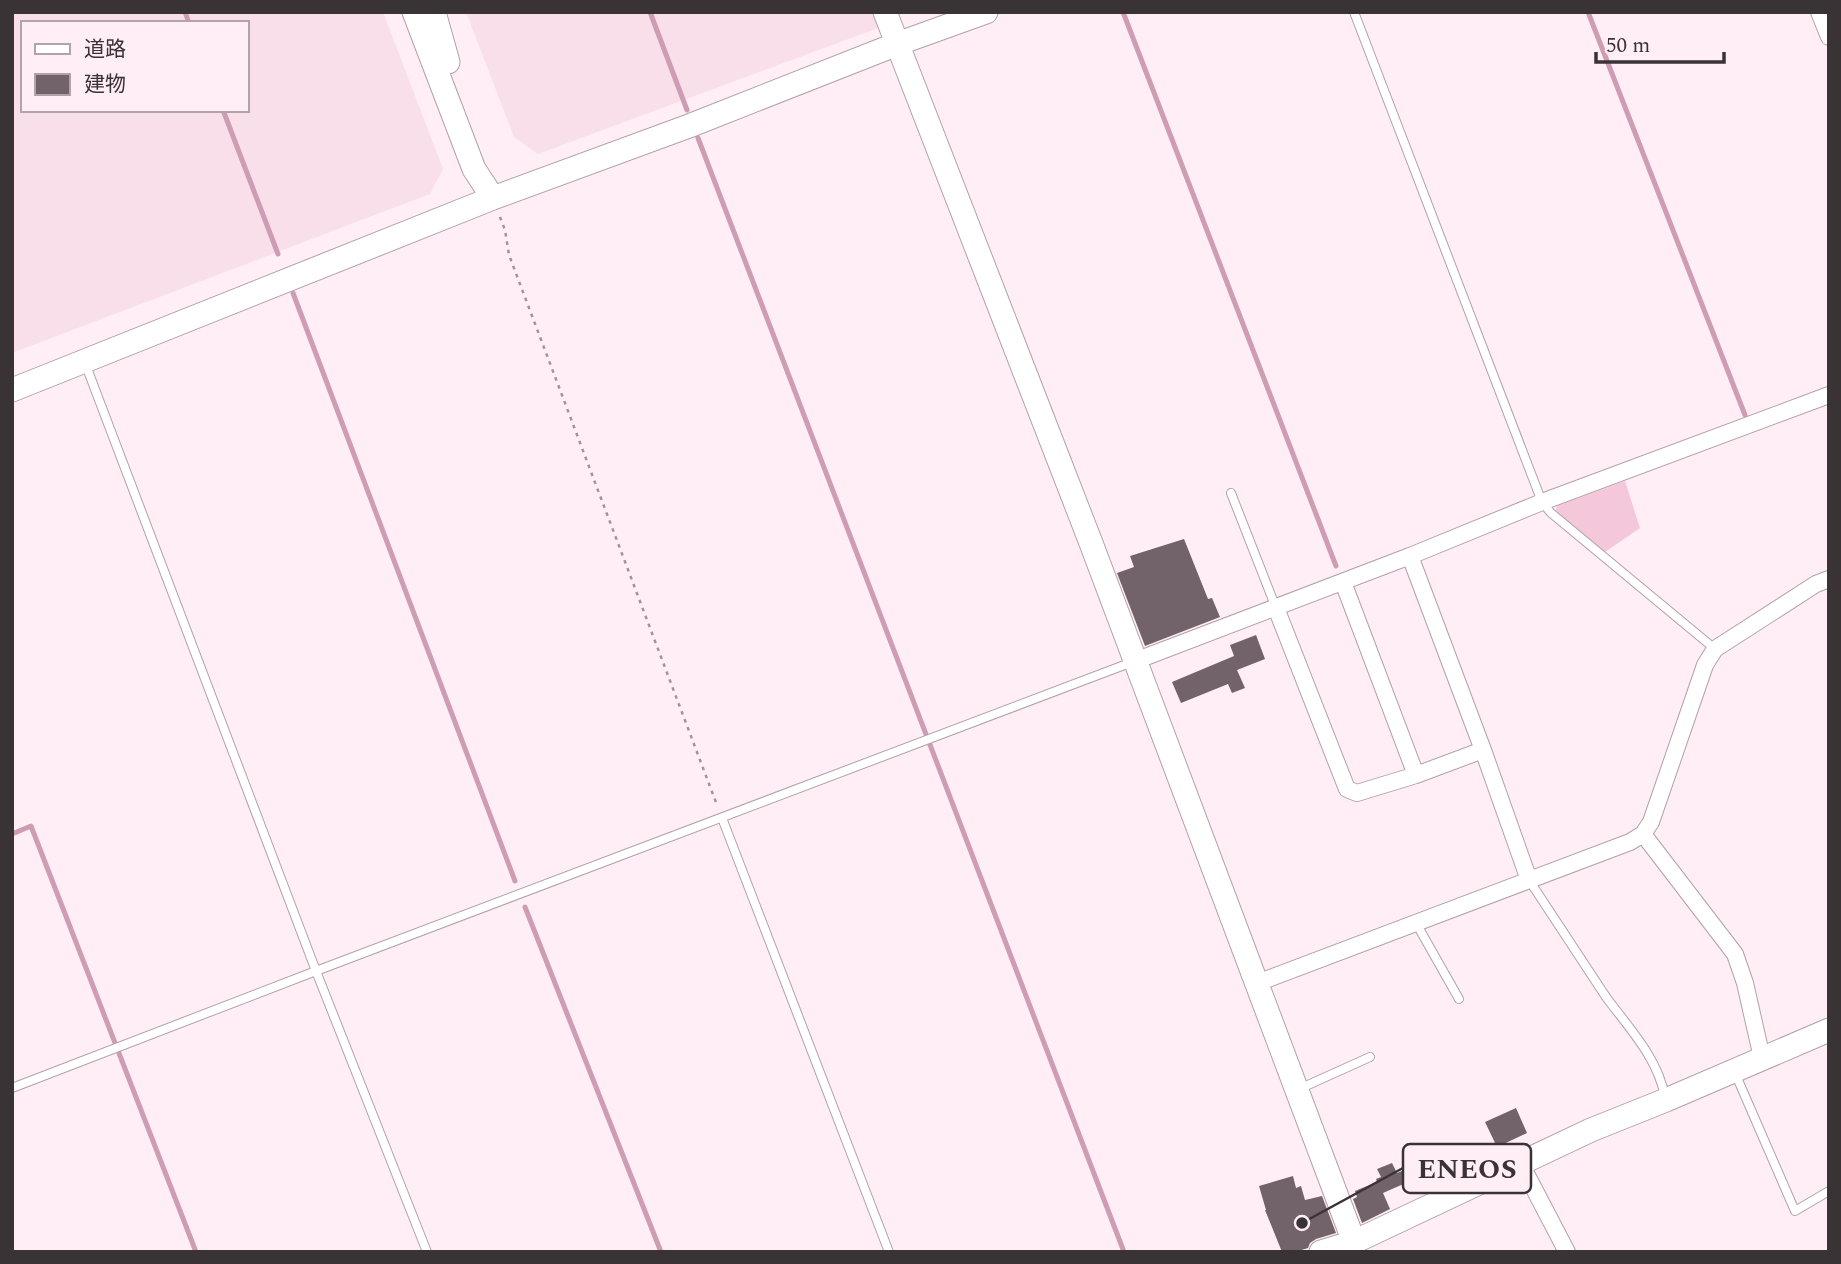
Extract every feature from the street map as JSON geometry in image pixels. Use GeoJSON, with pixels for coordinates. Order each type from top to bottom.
{"type":"FeatureCollection","features":[{"type":"Feature","properties":{"kind":"street"},"geometry":{"type":"LineString","coordinates":[[414,12],[474,169],[493,198]]}},
{"type":"Feature","properties":{"kind":"street"},"geometry":{"type":"LineString","coordinates":[[433,12],[450,71],[485,166],[493,198]]}},
{"type":"Feature","properties":{"kind":"street"},"geometry":{"type":"LineString","coordinates":[[886,12],[1356,1247]]}},
{"type":"Feature","properties":{"kind":"street"},"geometry":{"type":"LineString","coordinates":[[12,390],[493,198],[986,12]]}},
{"type":"Feature","properties":{"kind":"street"},"geometry":{"type":"LineString","coordinates":[[1819,12],[1829,37]]}},
{"type":"Feature","properties":{"kind":"street"},"geometry":{"type":"LineString","coordinates":[[1135,661],[1343,582],[1542,502],[1829,395]]}},
{"type":"Feature","properties":{"kind":"street"},"geometry":{"type":"LineString","coordinates":[[1409,556],[1529,880]]}},
{"type":"Feature","properties":{"kind":"street"},"geometry":{"type":"LineString","coordinates":[[1257,984],[1630,842],[1643,834],[1661,796],[1705,665],[1714,649],[1816,584],[1829,579]]}},
{"type":"Feature","properties":{"kind":"street"},"geometry":{"type":"LineString","coordinates":[[1343,582],[1416,775]]}},
{"type":"Feature","properties":{"kind":"street"},"geometry":{"type":"LineString","coordinates":[[1276,608],[1347,789],[1357,793],[1483,750]]}},
{"type":"Feature","properties":{"kind":"street"},"geometry":{"type":"LineString","coordinates":[[1643,834],[1735,954],[1745,983],[1762,1058]]}},
{"type":"Feature","properties":{"kind":"street"},"geometry":{"type":"LineString","coordinates":[[1321,1252],[1356,1247],[1520,1163],[1591,1130],[1829,1030]]}},
{"type":"Feature","properties":{"kind":"street"},"geometry":{"type":"LineString","coordinates":[[1520,1163],[1567,1252]]}},
{"type":"Feature","properties":{"kind":"lane"},"geometry":{"type":"LineString","coordinates":[[1354,12],[1542,502],[1551,513],[1714,649]]}},
{"type":"Feature","properties":{"kind":"lane"},"geometry":{"type":"LineString","coordinates":[[83,360],[316,971],[427,1252]]}},
{"type":"Feature","properties":{"kind":"lane"},"geometry":{"type":"LineString","coordinates":[[1231,493],[1276,608]]}},
{"type":"Feature","properties":{"kind":"lane"},"geometry":{"type":"LineString","coordinates":[[12,1088],[1135,661]]}},
{"type":"Feature","properties":{"kind":"lane"},"geometry":{"type":"LineString","coordinates":[[722,818],[889,1252]]}},
{"type":"Feature","properties":{"kind":"lane"},"geometry":{"type":"LineString","coordinates":[[1529,880],[1644,1047],[1664,1087],[1666,1100]]}},
{"type":"Feature","properties":{"kind":"lane"},"geometry":{"type":"LineString","coordinates":[[1416,923],[1459,999]]}},
{"type":"Feature","properties":{"kind":"lane"},"geometry":{"type":"LineString","coordinates":[[1297,1090],[1370,1057]]}},
{"type":"Feature","properties":{"kind":"lane"},"geometry":{"type":"LineString","coordinates":[[1734,1071],[1795,1211],[1829,1191]]}},
{"type":"Feature","properties":{"kind":"path"},"geometry":{"type":"LineString","coordinates":[[493,198],[505,230],[509,255],[722,818]]}},
{"type":"Feature","properties":{"kind":"shaded area"},"geometry":{"type":"Polygon","coordinates":[[[12,12],[383,12],[443,169],[430,194],[12,353],[12,12]]]}},
{"type":"Feature","properties":{"kind":"shaded area"},"geometry":{"type":"Polygon","coordinates":[[[466,12],[875,12],[881,27],[538,154],[514,137],[466,12]]]}},
{"type":"Feature","properties":{"kind":"shaded area"},"geometry":{"type":"Polygon","coordinates":[[[1625,481],[1640,528],[1605,552],[1555,513],[1557,506],[1625,481]]]}},
{"type":"Feature","properties":{"kind":"building"},"geometry":{"type":"Polygon","coordinates":[[[1184,539],[1208,599],[1212,598],[1220,617],[1145,646],[1117,573],[1134,567],[1130,556],[1184,539]]]}},
{"type":"Feature","properties":{"kind":"building"},"geometry":{"type":"Polygon","coordinates":[[[1256,635],[1265,659],[1237,670],[1245,688],[1232,693],[1228,684],[1181,703],[1172,682],[1234,656],[1230,645],[1256,635]]]}},
{"type":"Feature","properties":{"kind":"building"},"geometry":{"type":"Polygon","coordinates":[[[1516,1108],[1527,1133],[1497,1147],[1485,1122],[1516,1108]]]}},
{"type":"Feature","properties":{"kind":"building"},"geometry":{"type":"Polygon","coordinates":[[[1392,1163],[1397,1173],[1412,1167],[1417,1178],[1383,1193],[1390,1209],[1362,1223],[1353,1199],[1357,1197],[1355,1191],[1377,1182],[1376,1179],[1381,1177],[1377,1169],[1392,1163]]]}},
{"type":"Feature","properties":{"kind":"building"},"geometry":{"type":"Polygon","coordinates":[[[1293,1176],[1296,1188],[1301,1186],[1305,1200],[1322,1196],[1336,1233],[1316,1239],[1308,1248],[1282,1252],[1265,1210],[1259,1186],[1293,1176]]]}},
{"type":"Feature","properties":{"kind":"waterway"},"geometry":{"type":"LineString","coordinates":[[185,12],[188,21]]}},
{"type":"Feature","properties":{"kind":"waterway"},"geometry":{"type":"LineString","coordinates":[[650,12],[687,110]]}},
{"type":"Feature","properties":{"kind":"waterway"},"geometry":{"type":"LineString","coordinates":[[1123,12],[1336,566]]}},
{"type":"Feature","properties":{"kind":"waterway"},"geometry":{"type":"LineString","coordinates":[[1588,12],[1745,415]]}},
{"type":"Feature","properties":{"kind":"waterway"},"geometry":{"type":"LineString","coordinates":[[224,112],[278,254]]}},
{"type":"Feature","properties":{"kind":"waterway"},"geometry":{"type":"LineString","coordinates":[[698,138],[1124,1252]]}},
{"type":"Feature","properties":{"kind":"waterway"},"geometry":{"type":"LineString","coordinates":[[293,293],[515,881]]}},
{"type":"Feature","properties":{"kind":"waterway"},"geometry":{"type":"LineString","coordinates":[[12,834],[31,826],[196,1252]]}},
{"type":"Feature","properties":{"kind":"waterway"},"geometry":{"type":"LineString","coordinates":[[525,907],[661,1252]]}},
{"type":"Feature","properties":{"kind":"place","name":"ENEOS"},"geometry":{"type":"Point","coordinates":[1302,1223]}}]}
